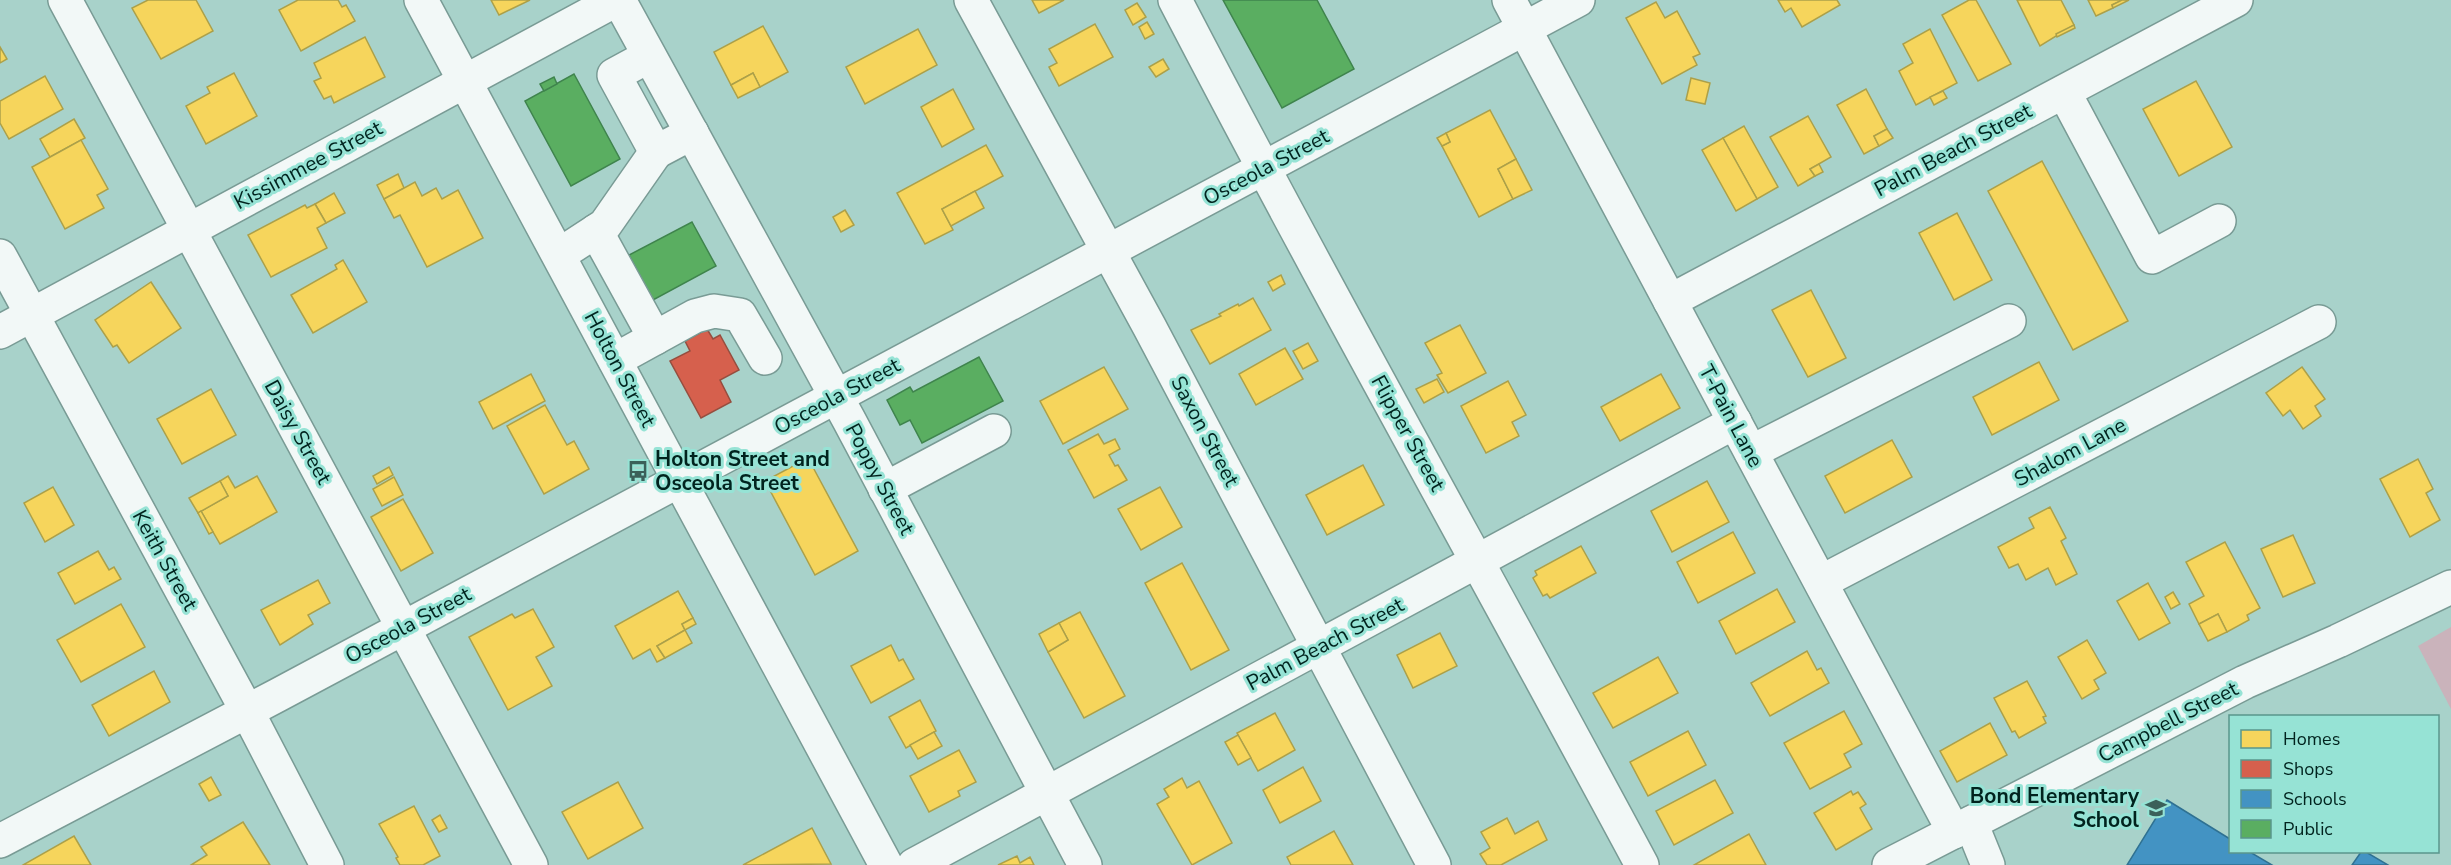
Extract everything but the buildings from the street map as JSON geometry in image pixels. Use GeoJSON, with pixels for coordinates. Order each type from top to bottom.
{"type":"FeatureCollection","features":[{"type":"Feature","properties":{"kind":"street","name":"Daisy Street"},"geometry":{"type":"LineString","coordinates":[[65,0],[531,865]]}},
{"type":"Feature","properties":{"kind":"street","name":"Holton Street"},"geometry":{"type":"LineString","coordinates":[[421,0],[886,865]]}},
{"type":"Feature","properties":{"kind":"street","name":"Kissimmee Street"},"geometry":{"type":"LineString","coordinates":[[0,332],[617,0]]}},
{"type":"Feature","properties":{"kind":"street","name":"Poppy Street"},"geometry":{"type":"LineString","coordinates":[[617,0],[836,397],[1085,865]]}},
{"type":"Feature","properties":{"kind":"street","name":"Saxon Street"},"geometry":{"type":"LineString","coordinates":[[971,0],[1109,251],[1434,865]]}},
{"type":"Feature","properties":{"kind":"street","name":"Flipper Street"},"geometry":{"type":"LineString","coordinates":[[1175,0],[1263,168],[1479,561],[1642,865]]}},
{"type":"Feature","properties":{"kind":"street","name":"T-Pain Lane"},"geometry":{"type":"LineString","coordinates":[[1509,0],[1821,582],[1962,827],[1988,865]]}},
{"type":"Feature","properties":{"kind":"street","name":"Osceola Street"},"geometry":{"type":"LineString","coordinates":[[0,841],[680,481],[1578,0]]}},
{"type":"Feature","properties":{"kind":"street","name":"Palm Beach Street"},"geometry":{"type":"LineString","coordinates":[[1670,301],[2236,0]]}},
{"type":"Feature","properties":{"kind":"street"},"geometry":{"type":"LineString","coordinates":[[649,56],[614,75],[656,152]]}},
{"type":"Feature","properties":{"kind":"street"},"geometry":{"type":"LineString","coordinates":[[2064,92],[2152,257],[2220,221]]}},
{"type":"Feature","properties":{"kind":"street"},"geometry":{"type":"LineString","coordinates":[[559,255],[605,225],[656,152],[692,133]]}},
{"type":"Feature","properties":{"kind":"street"},"geometry":{"type":"LineString","coordinates":[[596,231],[655,338]]}},
{"type":"Feature","properties":{"kind":"street","name":"Keith Street"},"geometry":{"type":"LineString","coordinates":[[0,256],[247,711],[327,865]]}},
{"type":"Feature","properties":{"kind":"street"},"geometry":{"type":"LineString","coordinates":[[747,327],[786,305]]}},
{"type":"Feature","properties":{"kind":"street"},"geometry":{"type":"LineString","coordinates":[[615,360],[695,316],[714,311],[740,315],[765,358]]}},
{"type":"Feature","properties":{"kind":"street"},"geometry":{"type":"LineString","coordinates":[[1751,452],[2009,321]]}},
{"type":"Feature","properties":{"kind":"street","name":"Shalom Lane"},"geometry":{"type":"LineString","coordinates":[[1821,582],[2319,322]]}},
{"type":"Feature","properties":{"kind":"street","name":"Palm Beach Street"},"geometry":{"type":"LineString","coordinates":[[914,865],[1735,422]]}},
{"type":"Feature","properties":{"kind":"street"},"geometry":{"type":"LineString","coordinates":[[885,489],[994,431]]}},
{"type":"Feature","properties":{"kind":"street","name":"Campbell Street"},"geometry":{"type":"LineString","coordinates":[[1889,865],[2260,674],[2338,641],[2451,587]]}},
{"type":"Feature","properties":{"kind":"shaded area"},"geometry":{"type":"Polygon","coordinates":[[[2451,627],[2451,709],[2418,646],[2451,627]]]}},
{"type":"Feature","properties":{"kind":"place","name":"Holton Street and Osceola Street"},"geometry":{"type":"Point","coordinates":[638,471]}},
{"type":"Feature","properties":{"kind":"place","name":"Bond Elementary School"},"geometry":{"type":"Point","coordinates":[2156,808]}}]}
